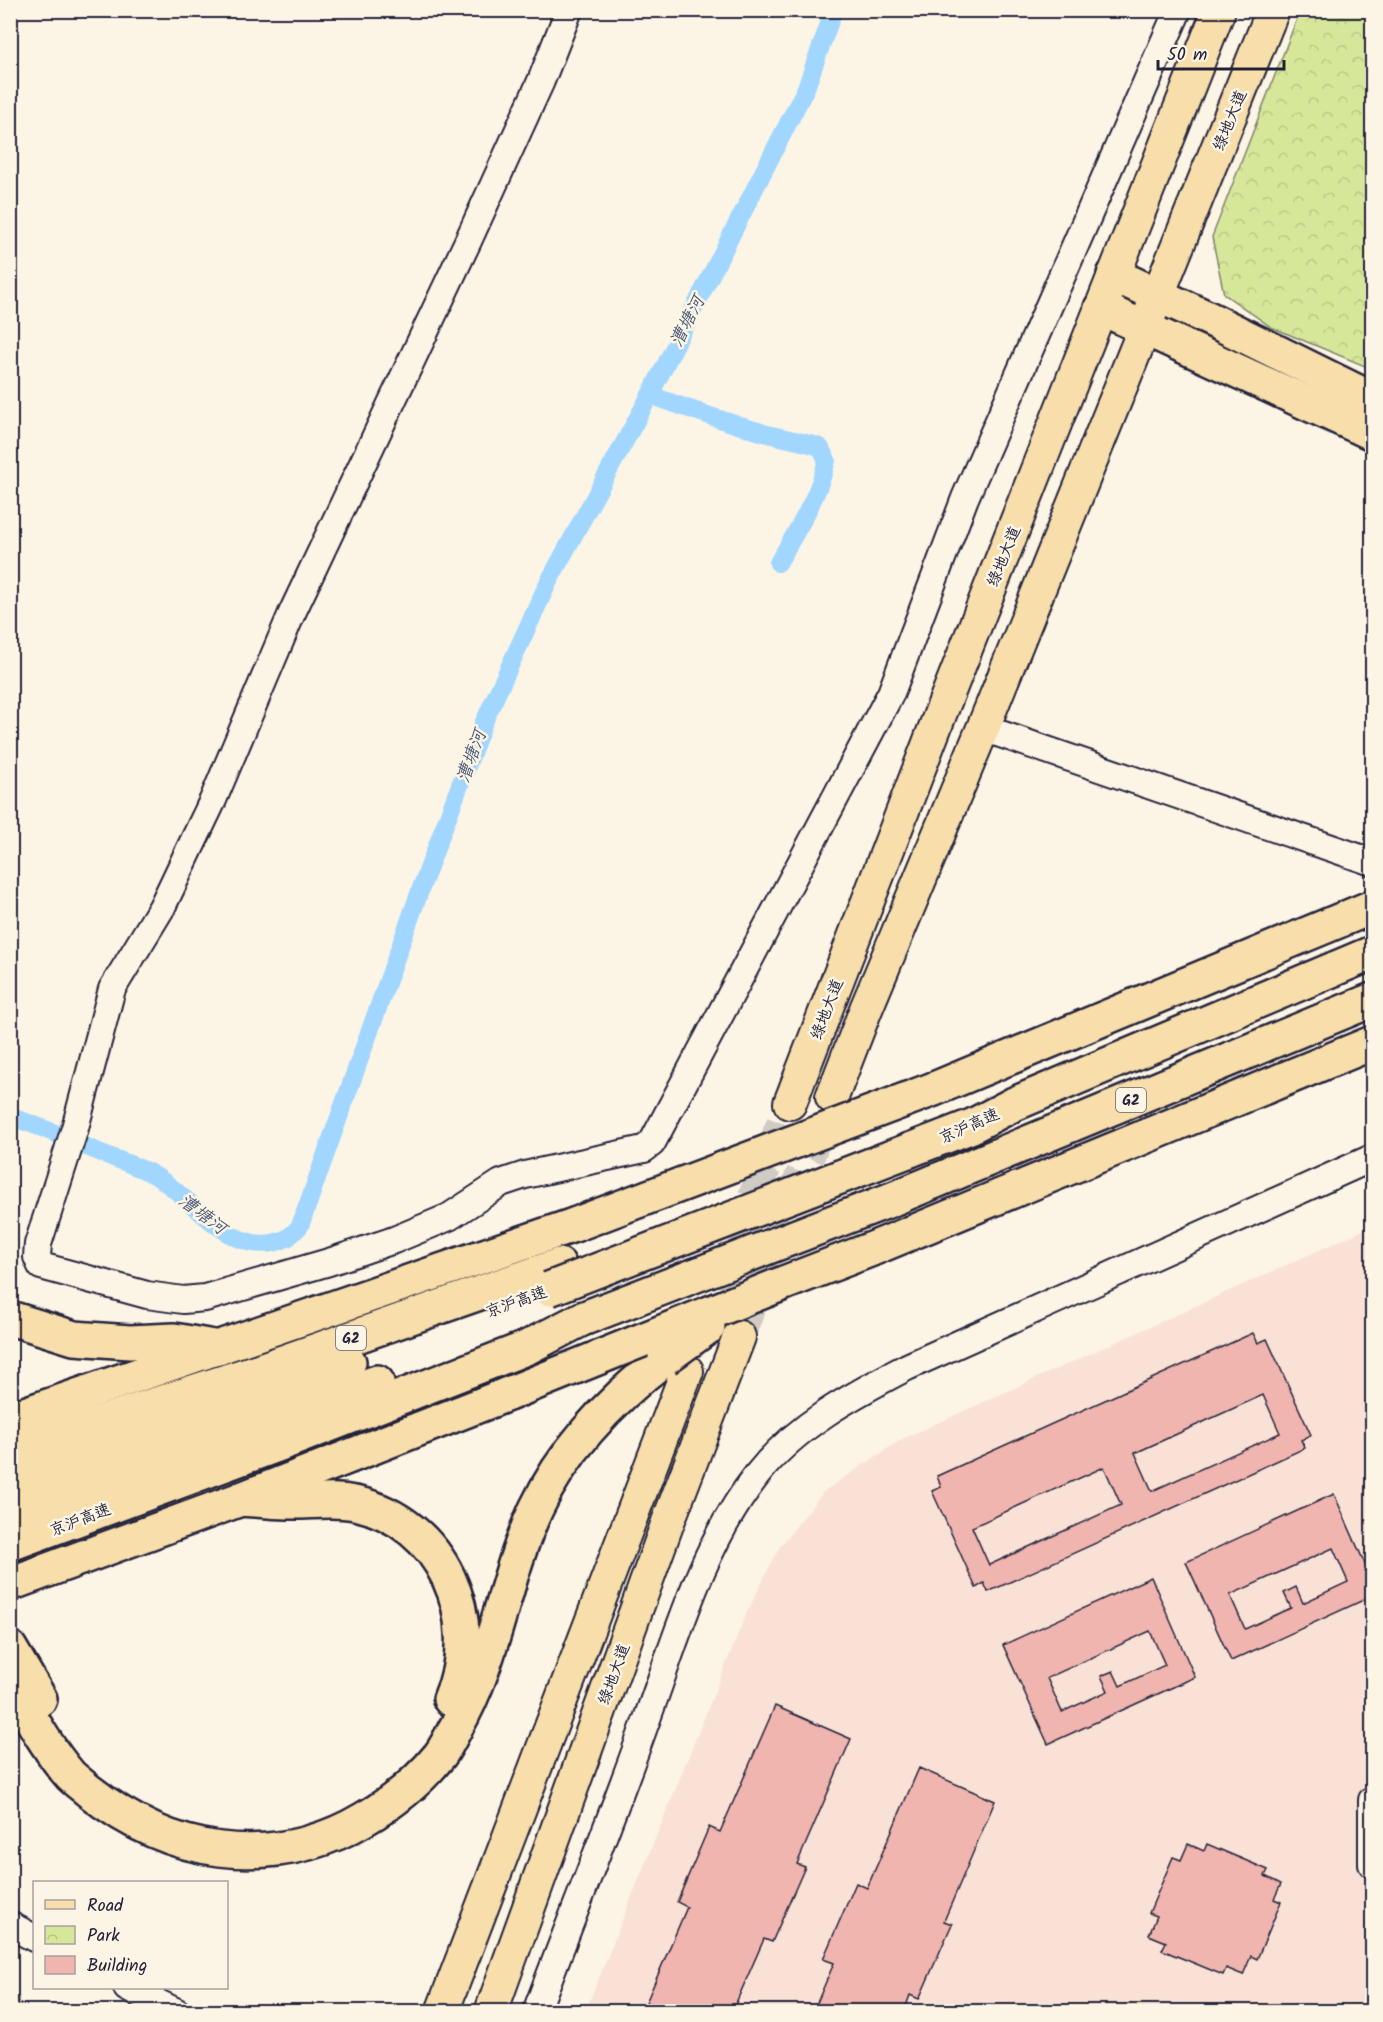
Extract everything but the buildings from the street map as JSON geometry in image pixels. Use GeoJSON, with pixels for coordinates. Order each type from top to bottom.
{"type":"FeatureCollection","features":[{"type":"Feature","properties":{"kind":"highway"},"geometry":{"type":"LineString","coordinates":[[1114,275],[1372,399]]}},
{"type":"Feature","properties":{"kind":"highway"},"geometry":{"type":"LineString","coordinates":[[1101,308],[1372,433]]}},
{"type":"Feature","properties":{"kind":"highway"},"geometry":{"type":"LineString","coordinates":[[10,1419],[574,1225],[934,1089],[1372,907]]}},
{"type":"Feature","properties":{"kind":"highway","name":"京沪高速"},"geometry":{"type":"LineString","coordinates":[[17,1501],[271,1391],[554,1277],[914,1140],[972,1126],[1014,1104],[1372,953]]}},
{"type":"Feature","properties":{"kind":"highway","name":"京沪高速"},"geometry":{"type":"LineString","coordinates":[[17,1501],[281,1418],[582,1319],[890,1200],[1372,1000]]}},
{"type":"Feature","properties":{"kind":"highway"},"geometry":{"type":"LineString","coordinates":[[25,1579],[241,1499],[508,1394],[872,1249],[1372,1043]]}},
{"type":"Feature","properties":{"kind":"highway"},"geometry":{"type":"LineString","coordinates":[[10,1682],[41,1735],[71,1776],[109,1807],[153,1831],[200,1846],[249,1852],[297,1846],[344,1831],[384,1808],[441,1754],[463,1716],[477,1684],[508,1584],[536,1509],[554,1476],[574,1447],[625,1392],[676,1350],[714,1324],[784,1283]]}},
{"type":"Feature","properties":{"kind":"highway"},"geometry":{"type":"LineString","coordinates":[[10,1318],[74,1338],[130,1342],[174,1340],[221,1348]]}},
{"type":"Feature","properties":{"kind":"highway"},"geometry":{"type":"LineString","coordinates":[[10,1648],[54,1725],[84,1763],[119,1792],[160,1816],[205,1828],[249,1832],[294,1828],[335,1814],[370,1796],[411,1760],[443,1715],[455,1688],[462,1661],[463,1634],[459,1604],[447,1573],[431,1550],[410,1529],[382,1512],[355,1503],[325,1499],[288,1502],[241,1499]]}},
{"type":"Feature","properties":{"kind":"main road","name":"绿地大道"},"geometry":{"type":"LineString","coordinates":[[790,1103],[941,712],[1219,10]]}},
{"type":"Feature","properties":{"kind":"main road","name":"绿地大道"},"geometry":{"type":"LineString","coordinates":[[832,1097],[866,1009],[984,728],[1273,10]]}},
{"type":"Feature","properties":{"kind":"main road","name":"绿地大道"},"geometry":{"type":"LineString","coordinates":[[491,2012],[668,1522],[739,1337]]}},
{"type":"Feature","properties":{"kind":"main road"},"geometry":{"type":"LineString","coordinates":[[442,2012],[687,1371]]}},
{"type":"Feature","properties":{"kind":"street"},"geometry":{"type":"LineString","coordinates":[[569,10],[541,81],[468,241],[292,613],[213,800],[162,907],[112,989],[75,1128],[38,1244],[37,1257],[41,1266],[147,1295],[183,1300],[231,1292],[394,1240],[449,1217],[501,1183],[525,1175],[644,1149],[652,1143],[891,693],[965,498],[1032,350],[1178,10]]}},
{"type":"Feature","properties":{"kind":"street"},"geometry":{"type":"LineString","coordinates":[[984,728],[1372,862]]}},
{"type":"Feature","properties":{"kind":"street"},"geometry":{"type":"LineString","coordinates":[[536,2012],[644,1729],[694,1588],[724,1523],[758,1474],[782,1448],[823,1415],[865,1388],[907,1367],[1372,1158]]}},
{"type":"Feature","properties":{"kind":"street"},"geometry":{"type":"LineString","coordinates":[[1372,1800],[1372,1864]]}},
{"type":"Feature","properties":{"kind":"street"},"geometry":{"type":"LineString","coordinates":[[10,1925],[33,1937]]}},
{"type":"Feature","properties":{"kind":"street"},"geometry":{"type":"LineString","coordinates":[[129,1989],[177,2012]]}},
{"type":"Feature","properties":{"kind":"shaded area"},"geometry":{"type":"Polygon","coordinates":[[[1372,1226],[1372,2011],[585,2012],[747,1612],[779,1548],[824,1491],[902,1439],[1372,1226]]]}},
{"type":"Feature","properties":{"kind":"green space"},"geometry":{"type":"Polygon","coordinates":[[[1300,11],[1372,11],[1372,369],[1271,327],[1224,294],[1212,237],[1300,11]]]}},
{"type":"Feature","properties":{"kind":"waterway","name":"漕塘河"},"geometry":{"type":"LineString","coordinates":[[10,1117],[45,1129],[154,1175],[216,1224],[232,1235],[250,1242],[268,1244],[287,1238],[300,1226],[421,888],[483,724],[548,583],[650,395],[806,88],[834,10]]}},
{"type":"Feature","properties":{"kind":"waterway"},"geometry":{"type":"LineString","coordinates":[[650,395],[747,428],[820,447],[827,460],[823,474],[806,513],[778,563]]}},
{"type":"Feature","properties":{"kind":"tunnel"},"geometry":{"type":"LineString","coordinates":[[702,1332],[790,1103]]}},
{"type":"Feature","properties":{"kind":"tunnel"},"geometry":{"type":"LineString","coordinates":[[739,1337],[825,1114]]}}]}
